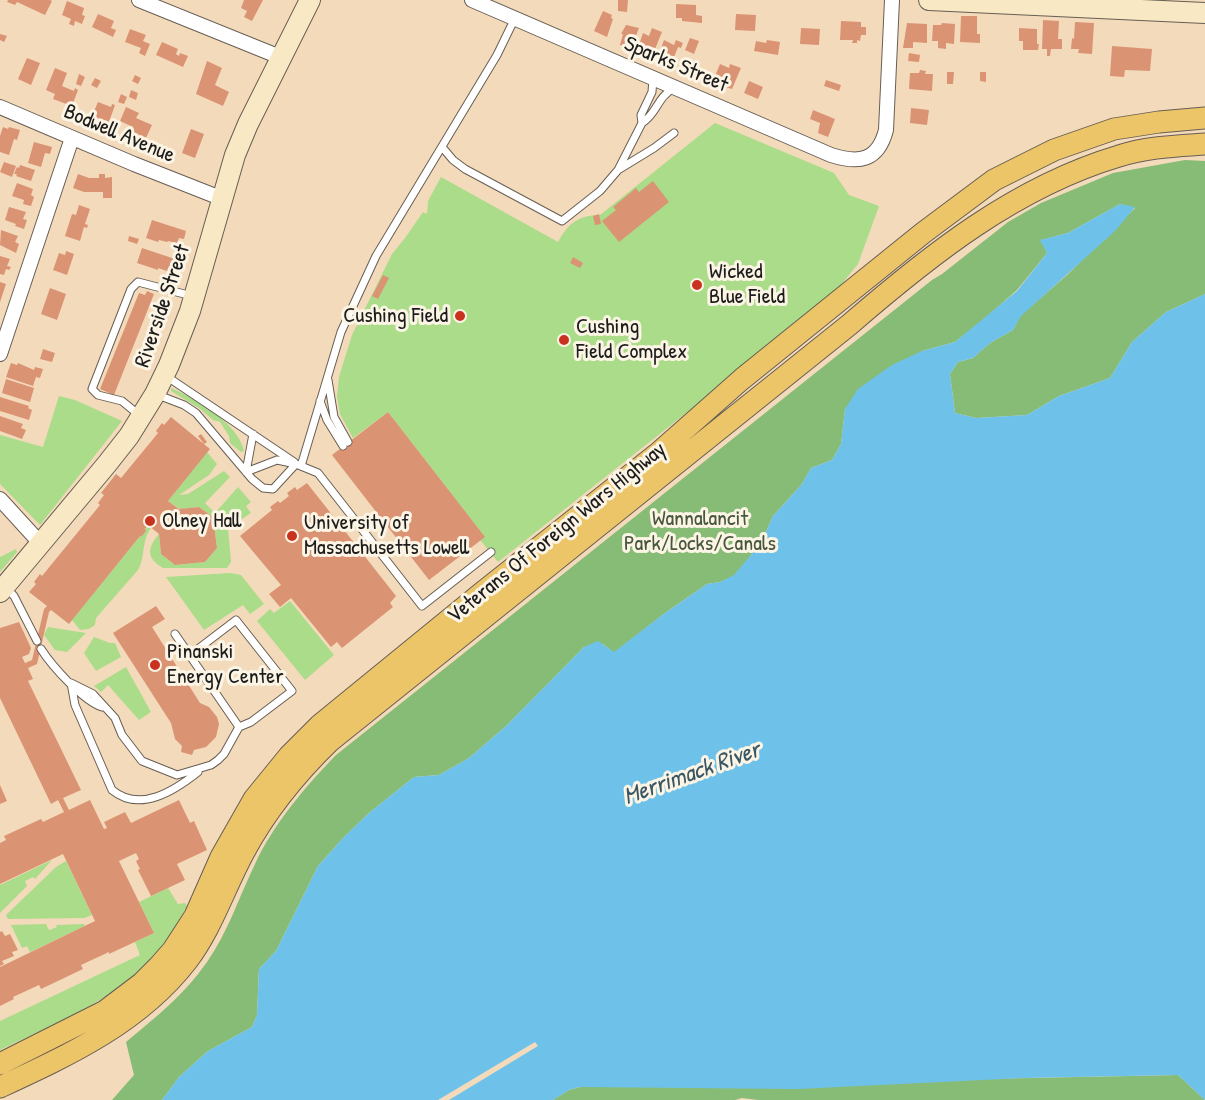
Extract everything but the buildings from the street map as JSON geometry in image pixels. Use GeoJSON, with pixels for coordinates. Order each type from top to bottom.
{"type":"FeatureCollection","features":[{"type":"Feature","properties":{"kind":"main road","name":"Riverside Street"},"geometry":{"type":"LineString","coordinates":[[3,590],[106,465],[156,394],[195,296],[235,155],[280,57],[310,0]]}},
{"type":"Feature","properties":{"kind":"main road"},"geometry":{"type":"LineString","coordinates":[[929,0],[1205,13]]}},
{"type":"Feature","properties":{"kind":"main road","name":"Veterans Of Foreign Wars Highway"},"geometry":{"type":"LineString","coordinates":[[0,1064],[105,1011],[142,983],[158,967],[173,950],[195,916],[221,857],[254,799],[289,756],[320,725],[657,454],[742,379],[923,233],[994,180],[1063,146],[1086,137],[1135,125],[1205,118]]}},
{"type":"Feature","properties":{"kind":"main road","name":"Veterans Of Foreign Wars Highway"},"geometry":{"type":"LineString","coordinates":[[0,1087],[107,1033],[142,1009],[166,986],[202,937],[243,853],[261,824],[291,783],[330,741],[849,325],[909,273],[997,211],[1057,179],[1120,155],[1155,148],[1205,144]]}},
{"type":"Feature","properties":{"kind":"street"},"geometry":{"type":"LineString","coordinates":[[139,0],[280,57]]}},
{"type":"Feature","properties":{"kind":"street","name":"Sparks Street"},"geometry":{"type":"LineString","coordinates":[[472,0],[847,160],[864,159],[876,151],[883,142],[886,130],[892,0]]}},
{"type":"Feature","properties":{"kind":"street","name":"Bodwell Avenue"},"geometry":{"type":"LineString","coordinates":[[0,107],[223,199]]}},
{"type":"Feature","properties":{"kind":"street"},"geometry":{"type":"LineString","coordinates":[[0,354],[72,138]]}},
{"type":"Feature","properties":{"kind":"street"},"geometry":{"type":"LineString","coordinates":[[0,499],[41,544]]}},
{"type":"Feature","properties":{"kind":"lane"},"geometry":{"type":"LineString","coordinates":[[156,394],[184,405],[196,413],[246,472],[263,488],[273,489],[299,465],[341,332],[376,256],[497,55],[515,18]]}},
{"type":"Feature","properties":{"kind":"lane"},"geometry":{"type":"LineString","coordinates":[[642,123],[641,116],[652,92],[652,78]]}},
{"type":"Feature","properties":{"kind":"lane"},"geometry":{"type":"LineString","coordinates":[[442,147],[465,169],[561,221],[600,190],[618,170],[642,123],[649,119],[661,97],[675,88]]}},
{"type":"Feature","properties":{"kind":"lane"},"geometry":{"type":"LineString","coordinates":[[618,170],[674,133]]}},
{"type":"Feature","properties":{"kind":"lane"},"geometry":{"type":"LineString","coordinates":[[141,417],[122,401],[98,395],[92,389],[131,289],[138,282],[195,296]]}},
{"type":"Feature","properties":{"kind":"lane"},"geometry":{"type":"LineString","coordinates":[[165,375],[299,465]]}},
{"type":"Feature","properties":{"kind":"lane"},"geometry":{"type":"LineString","coordinates":[[320,401],[327,420],[346,444],[334,417],[328,378]]}},
{"type":"Feature","properties":{"kind":"lane"},"geometry":{"type":"LineString","coordinates":[[246,472],[253,434]]}},
{"type":"Feature","properties":{"kind":"lane"},"geometry":{"type":"LineString","coordinates":[[246,472],[277,460],[299,465],[318,473],[422,606],[490,552]]}},
{"type":"Feature","properties":{"kind":"lane"},"geometry":{"type":"LineString","coordinates":[[3,590],[14,596],[37,641]]}},
{"type":"Feature","properties":{"kind":"lane"},"geometry":{"type":"LineString","coordinates":[[41,649],[93,704],[105,708],[115,718],[122,735],[142,762],[177,775],[211,765],[224,754],[239,727],[251,722],[292,691],[236,620],[190,655]]}},
{"type":"Feature","properties":{"kind":"lane"},"geometry":{"type":"LineString","coordinates":[[175,634],[239,727]]}},
{"type":"Feature","properties":{"kind":"lane"},"geometry":{"type":"LineString","coordinates":[[71,683],[75,705],[112,790],[118,795],[134,801],[151,798],[179,787],[202,768]]}},
{"type":"Feature","properties":{"kind":"green space","name":"Cushing Field Complex"},"geometry":{"type":"Polygon","coordinates":[[[715,123],[834,173],[849,195],[879,206],[858,264],[841,285],[811,314],[498,562],[480,540],[484,536],[388,412],[353,438],[340,414],[337,396],[339,377],[352,335],[392,254],[423,212],[427,214],[428,201],[441,177],[558,242],[574,222],[592,215],[600,215],[715,123]]]}},
{"type":"Feature","properties":{"kind":"green space","name":"Wannalancit Park/Locks/Canals"},"geometry":{"type":"Polygon","coordinates":[[[1185,160],[1205,161],[1205,294],[1166,312],[1132,342],[1110,378],[1059,396],[1027,415],[976,418],[955,413],[950,374],[958,362],[973,358],[990,343],[1013,330],[1020,316],[1067,275],[1135,208],[1120,204],[1068,233],[1041,240],[1047,253],[1017,290],[983,320],[955,342],[922,351],[845,409],[841,444],[832,460],[811,468],[802,484],[773,516],[761,543],[734,576],[707,584],[614,653],[603,644],[584,647],[506,726],[469,758],[439,775],[414,777],[369,813],[318,866],[276,951],[259,969],[257,1015],[252,1027],[208,1051],[179,1077],[162,1100],[112,1100],[134,1075],[126,1042],[179,995],[207,962],[221,939],[271,834],[302,793],[336,755],[1008,222],[1041,203],[1113,173],[1185,160]]]}},
{"type":"Feature","properties":{"kind":"green space"},"geometry":{"type":"Polygon","coordinates":[[[171,388],[215,413],[234,431],[244,451],[241,452],[230,443],[229,436],[220,422],[213,420],[199,408],[171,391],[171,388]]]}},
{"type":"Feature","properties":{"kind":"green space"},"geometry":{"type":"Polygon","coordinates":[[[59,396],[75,400],[122,421],[40,525],[0,484],[0,435],[43,447],[59,396]]]}},
{"type":"Feature","properties":{"kind":"green space"},"geometry":{"type":"Polygon","coordinates":[[[207,452],[217,464],[209,475],[179,495],[188,494],[224,471],[230,477],[205,503],[215,513],[238,487],[251,502],[246,506],[251,513],[228,528],[231,562],[227,568],[163,568],[151,557],[150,552],[159,534],[161,554],[175,565],[205,562],[217,548],[213,517],[199,507],[180,509],[168,501],[207,452]]]}},
{"type":"Feature","properties":{"kind":"green space"},"geometry":{"type":"Polygon","coordinates":[[[148,525],[151,528],[146,538],[138,570],[96,618],[95,625],[89,629],[80,630],[72,620],[141,537],[148,525]]]}},
{"type":"Feature","properties":{"kind":"green space"},"geometry":{"type":"Polygon","coordinates":[[[16,549],[17,552],[0,572],[0,557],[16,549]]]}},
{"type":"Feature","properties":{"kind":"green space"},"geometry":{"type":"Polygon","coordinates":[[[230,573],[241,575],[264,604],[250,614],[243,605],[204,630],[166,577],[230,573]]]}},
{"type":"Feature","properties":{"kind":"green space"},"geometry":{"type":"Polygon","coordinates":[[[290,601],[334,655],[305,680],[257,621],[270,609],[274,613],[290,601]]]}},
{"type":"Feature","properties":{"kind":"green space"},"geometry":{"type":"Polygon","coordinates":[[[48,627],[86,633],[67,652],[55,650],[44,635],[48,627]]]}},
{"type":"Feature","properties":{"kind":"green space"},"geometry":{"type":"Polygon","coordinates":[[[94,637],[115,643],[121,657],[96,671],[84,653],[94,637]]]}},
{"type":"Feature","properties":{"kind":"green space"},"geometry":{"type":"Polygon","coordinates":[[[126,667],[151,712],[139,720],[108,685],[101,692],[94,686],[126,667]]]}},
{"type":"Feature","properties":{"kind":"green space"},"geometry":{"type":"Polygon","coordinates":[[[52,860],[35,879],[33,877],[25,881],[27,886],[0,913],[0,885],[52,860]]]}},
{"type":"Feature","properties":{"kind":"green space"},"geometry":{"type":"Polygon","coordinates":[[[66,861],[92,915],[84,918],[8,919],[6,915],[56,867],[66,861]]]}},
{"type":"Feature","properties":{"kind":"green space"},"geometry":{"type":"Polygon","coordinates":[[[168,888],[178,904],[185,903],[187,906],[169,936],[148,963],[116,990],[97,1002],[0,1050],[0,1021],[140,955],[135,942],[154,933],[139,902],[168,888]]]}},
{"type":"Feature","properties":{"kind":"green space"},"geometry":{"type":"Polygon","coordinates":[[[46,924],[49,930],[57,927],[56,925],[84,924],[85,926],[30,952],[27,946],[22,948],[11,925],[46,924]]]}},
{"type":"Feature","properties":{"kind":"green space"},"geometry":{"type":"Polygon","coordinates":[[[1178,1075],[1205,1100],[758,1100],[742,1098],[735,1100],[553,1100],[569,1090],[580,1087],[1178,1075]]]}},
{"type":"Feature","properties":{"kind":"water","name":"Merrimack River"},"geometry":{"type":"Polygon","coordinates":[[[1120,204],[1135,207],[1115,231],[1021,316],[1013,330],[990,343],[973,358],[958,362],[950,374],[955,413],[976,418],[1027,415],[1059,396],[1110,378],[1132,342],[1166,312],[1205,294],[1205,1100],[1178,1075],[1023,1078],[798,1089],[580,1087],[569,1090],[553,1100],[449,1100],[538,1046],[535,1042],[438,1100],[162,1100],[179,1077],[208,1051],[252,1027],[257,1015],[259,969],[276,951],[318,866],[369,813],[414,777],[439,775],[469,758],[506,726],[584,647],[598,641],[614,652],[707,584],[720,582],[734,575],[761,543],[773,516],[802,484],[811,468],[832,460],[841,444],[845,409],[858,389],[892,365],[922,351],[955,342],[1017,291],[1047,253],[1040,240],[1068,233],[1120,204]]]}},
{"type":"Feature","properties":{"kind":"place","name":"Wicked Blue Field"},"geometry":{"type":"Point","coordinates":[697,285]}},
{"type":"Feature","properties":{"kind":"place","name":"Cushing Field"},"geometry":{"type":"Point","coordinates":[460,316]}},
{"type":"Feature","properties":{"kind":"place","name":"Cushing Field Complex"},"geometry":{"type":"Point","coordinates":[564,340]}},
{"type":"Feature","properties":{"kind":"place","name":"Olney Hall"},"geometry":{"type":"Point","coordinates":[150,521]}},
{"type":"Feature","properties":{"kind":"place","name":"University of Massachusetts Lowell"},"geometry":{"type":"Point","coordinates":[292,536]}},
{"type":"Feature","properties":{"kind":"place","name":"Pinanski Energy Center"},"geometry":{"type":"Point","coordinates":[155,665]}}]}
